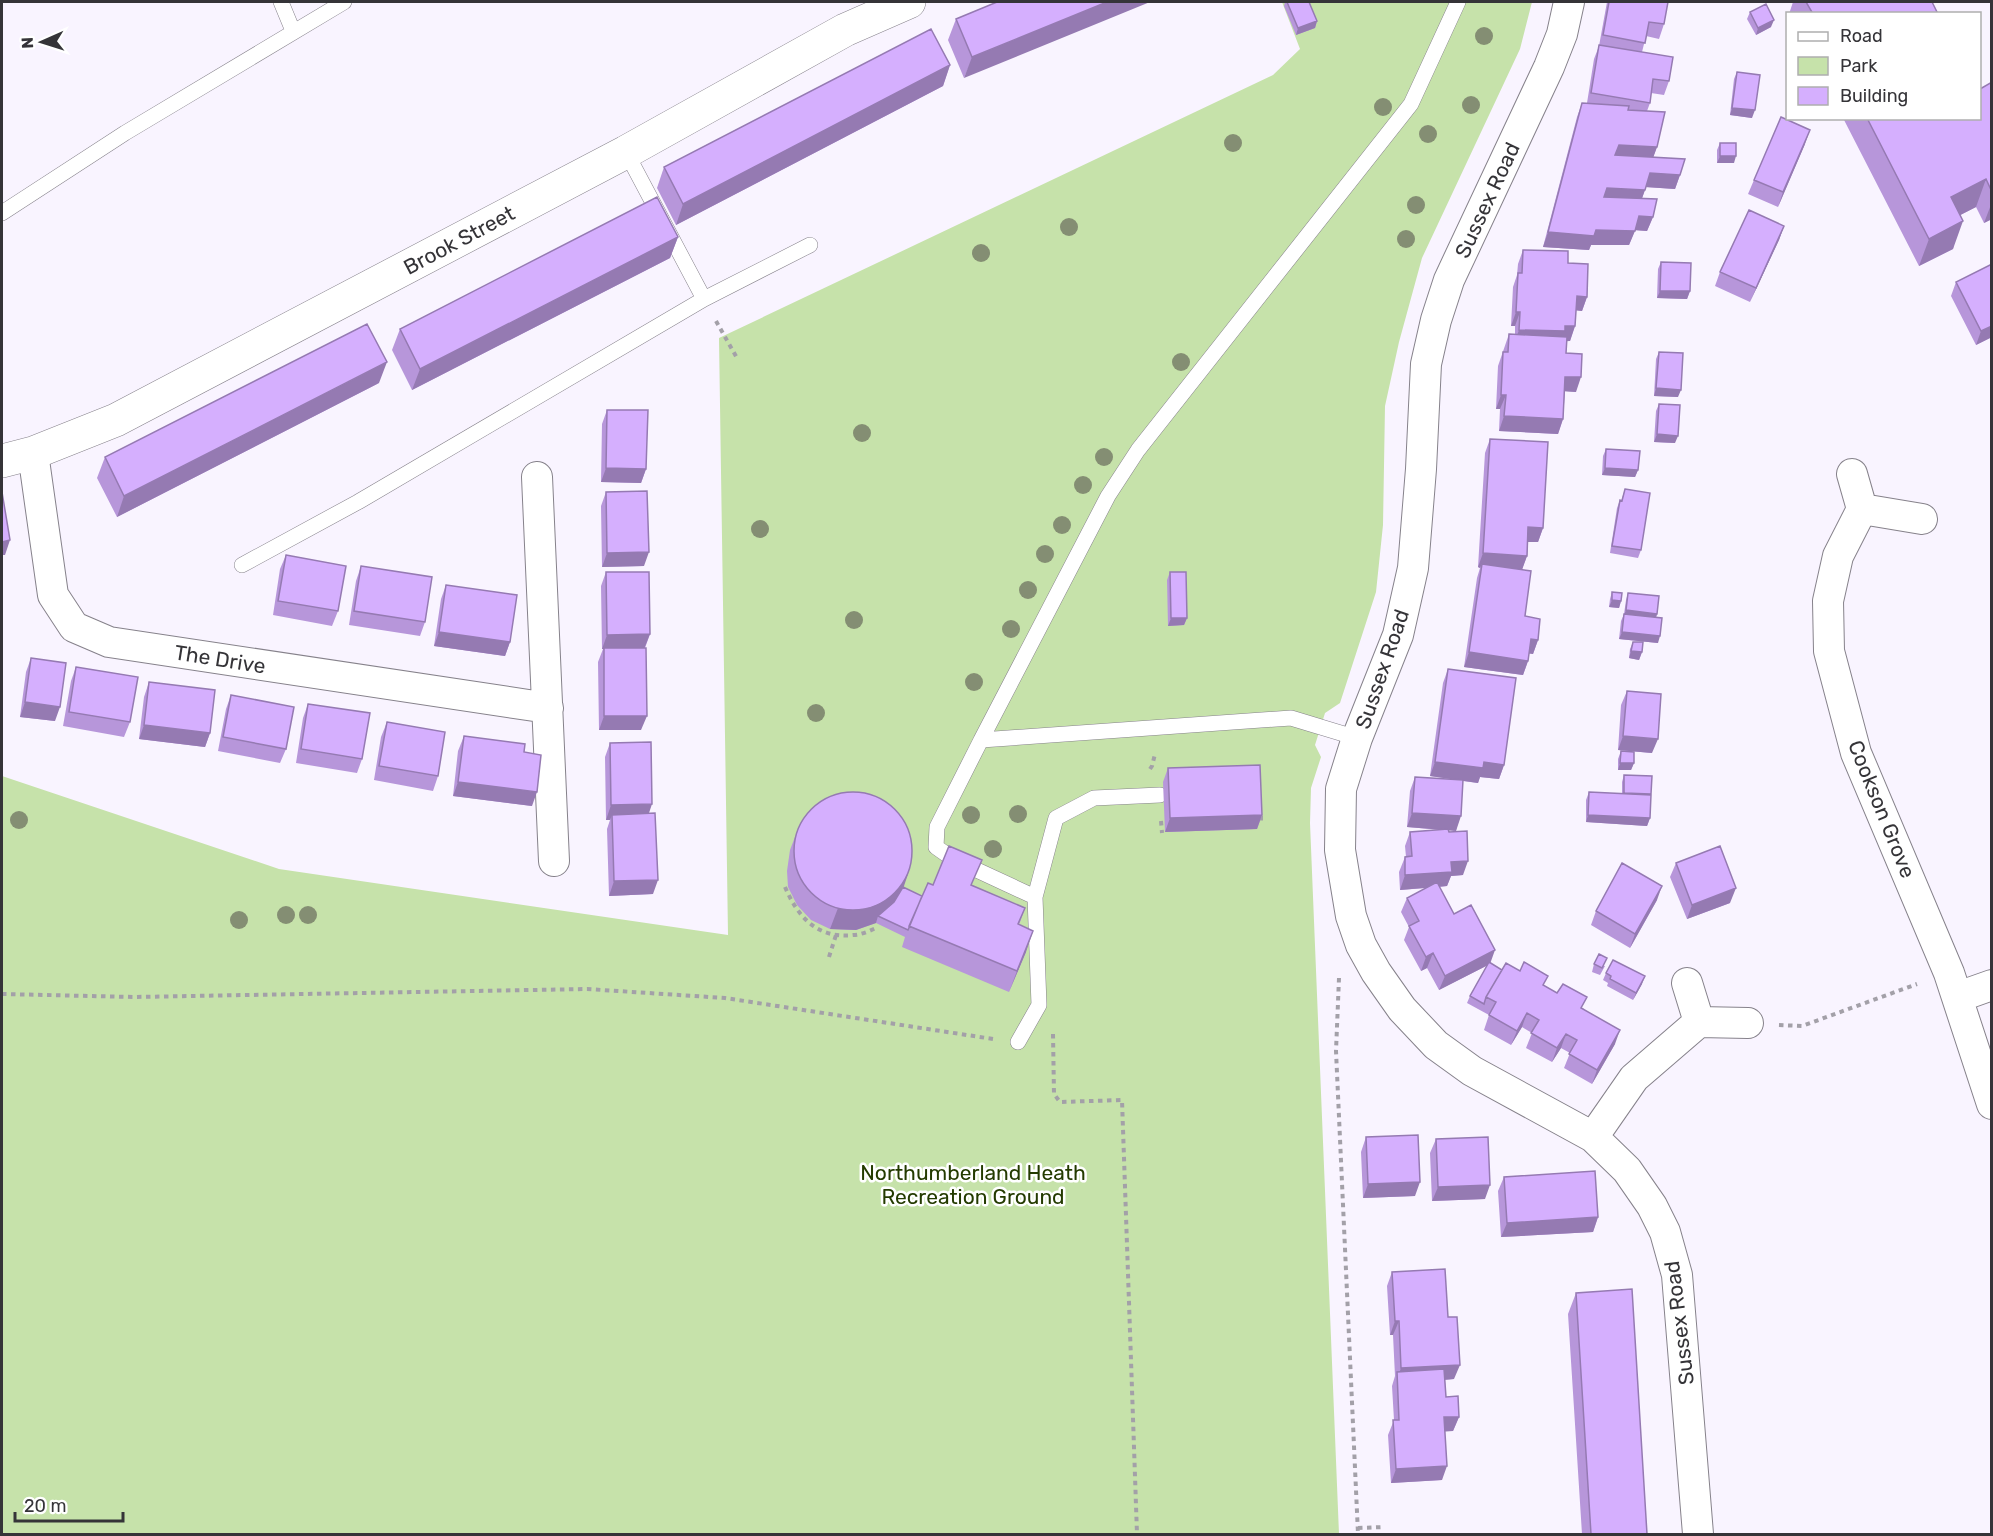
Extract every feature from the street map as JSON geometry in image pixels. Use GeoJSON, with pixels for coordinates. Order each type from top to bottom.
{"type":"FeatureCollection","features":[{"type":"Feature","properties":{"kind":"street","name":"Brook Street"},"geometry":{"type":"LineString","coordinates":[[2,461],[33,453],[116,420],[626,152],[845,30],[909,2]]}},
{"type":"Feature","properties":{"kind":"street","name":"Sussex Road"},"geometry":{"type":"LineString","coordinates":[[1569,2],[1562,34],[1549,67],[1449,280],[1436,320],[1426,364],[1413,568],[1398,635],[1357,738],[1341,789],[1340,850],[1351,916],[1361,945],[1376,972],[1402,1009],[1436,1045],[1472,1071],[1593,1137],[1627,1170],[1652,1206],[1665,1232],[1677,1275],[1698,1534]]}},
{"type":"Feature","properties":{"kind":"street","name":"The Drive"},"geometry":{"type":"LineString","coordinates":[[33,453],[53,595],[74,627],[109,642],[548,708]]}},
{"type":"Feature","properties":{"kind":"street"},"geometry":{"type":"LineString","coordinates":[[1852,474],[1863,509],[1922,519]]}},
{"type":"Feature","properties":{"kind":"street"},"geometry":{"type":"LineString","coordinates":[[537,477],[554,861]]}},
{"type":"Feature","properties":{"kind":"street","name":"Cookson Grove"},"geometry":{"type":"LineString","coordinates":[[1863,509],[1838,556],[1828,601],[1829,651],[1857,753],[1953,985],[1992,1104]]}},
{"type":"Feature","properties":{"kind":"street"},"geometry":{"type":"LineString","coordinates":[[1687,983],[1699,1022]]}},
{"type":"Feature","properties":{"kind":"street"},"geometry":{"type":"LineString","coordinates":[[1953,985],[1992,985]]}},
{"type":"Feature","properties":{"kind":"street"},"geometry":{"type":"LineString","coordinates":[[1593,1137],[1634,1078],[1699,1022],[1748,1023]]}},
{"type":"Feature","properties":{"kind":"lane"},"geometry":{"type":"LineString","coordinates":[[281,2],[293,31]]}},
{"type":"Feature","properties":{"kind":"lane"},"geometry":{"type":"LineString","coordinates":[[2,213],[125,133],[344,2]]}},
{"type":"Feature","properties":{"kind":"lane"},"geometry":{"type":"LineString","coordinates":[[1035,897],[953,859],[936,847],[937,827],[1108,496],[1138,450],[1411,104],[1458,2]]}},
{"type":"Feature","properties":{"kind":"lane"},"geometry":{"type":"LineString","coordinates":[[626,152],[704,299]]}},
{"type":"Feature","properties":{"kind":"lane"},"geometry":{"type":"LineString","coordinates":[[242,565],[358,502],[704,299],[810,245]]}},
{"type":"Feature","properties":{"kind":"lane"},"geometry":{"type":"LineString","coordinates":[[981,740],[1291,718],[1357,738]]}},
{"type":"Feature","properties":{"kind":"lane"},"geometry":{"type":"LineString","coordinates":[[1018,1042],[1039,1005],[1035,897],[1056,818],[1094,798],[1160,795]]}},
{"type":"Feature","properties":{"kind":"path"},"geometry":{"type":"LineString","coordinates":[[704,299],[737,358]]}},
{"type":"Feature","properties":{"kind":"path"},"geometry":{"type":"LineString","coordinates":[[1122,796],[1152,766],[1162,727]]}},
{"type":"Feature","properties":{"kind":"path"},"geometry":{"type":"LineString","coordinates":[[1160,795],[1162,832]]}},
{"type":"Feature","properties":{"kind":"path"},"geometry":{"type":"LineString","coordinates":[[1261,814],[1261,825]]}},
{"type":"Feature","properties":{"kind":"path"},"geometry":{"type":"LineString","coordinates":[[785,887],[794,908],[810,923],[823,931],[836,935],[855,935],[876,928]]}},
{"type":"Feature","properties":{"kind":"path"},"geometry":{"type":"LineString","coordinates":[[829,957],[836,935]]}},
{"type":"Feature","properties":{"kind":"path"},"geometry":{"type":"LineString","coordinates":[[1339,971],[1336,1051],[1358,1534]]}},
{"type":"Feature","properties":{"kind":"path"},"geometry":{"type":"LineString","coordinates":[[1748,1023],[1802,1026],[1953,985]]}},
{"type":"Feature","properties":{"kind":"path"},"geometry":{"type":"LineString","coordinates":[[2,994],[135,997],[586,989],[725,998],[1018,1042]]}},
{"type":"Feature","properties":{"kind":"path"},"geometry":{"type":"LineString","coordinates":[[1038,993],[1053,1006],[1054,1094],[1060,1102],[1122,1100],[1137,1534]]}},
{"type":"Feature","properties":{"kind":"path"},"geometry":{"type":"LineString","coordinates":[[1358,1528],[1384,1527]]}},
{"type":"Feature","properties":{"kind":"green space","name":"Northumberland Heath Recreation Ground"},"geometry":{"type":"Polygon","coordinates":[[[1282,2],[1532,2],[1520,49],[1422,258],[1399,342],[1385,406],[1383,525],[1376,592],[1340,703],[1325,713],[1315,745],[1321,757],[1311,788],[1310,823],[1339,1534],[2,1534],[2,776],[279,869],[728,935],[719,338],[1273,75],[1300,49],[1282,2]]]}},
{"type":"Feature","properties":{"kind":"building"},"geometry":{"type":"Polygon","coordinates":[[[997,2],[1107,2],[972,57],[956,19],[997,2]]]}},
{"type":"Feature","properties":{"kind":"building"},"geometry":{"type":"Polygon","coordinates":[[[1287,2],[1309,2],[1317,21],[1298,28],[1287,2]]]}},
{"type":"Feature","properties":{"kind":"building"},"geometry":{"type":"Polygon","coordinates":[[[1609,2],[1668,2],[1664,24],[1649,22],[1645,43],[1603,35],[1609,2]]]}},
{"type":"Feature","properties":{"kind":"building"},"geometry":{"type":"Polygon","coordinates":[[[1806,2],[1932,2],[1937,12],[1812,12],[1806,2]]]}},
{"type":"Feature","properties":{"kind":"building"},"geometry":{"type":"Polygon","coordinates":[[[1766,4],[1774,20],[1758,28],[1750,12],[1766,4]]]}},
{"type":"Feature","properties":{"kind":"building"},"geometry":{"type":"Polygon","coordinates":[[[931,29],[950,65],[683,204],[664,167],[931,29]]]}},
{"type":"Feature","properties":{"kind":"building"},"geometry":{"type":"Polygon","coordinates":[[[1599,45],[1673,57],[1669,81],[1653,79],[1650,103],[1591,93],[1599,45]]]}},
{"type":"Feature","properties":{"kind":"building"},"geometry":{"type":"Polygon","coordinates":[[[1737,72],[1760,75],[1755,110],[1732,108],[1737,72]]]}},
{"type":"Feature","properties":{"kind":"building"},"geometry":{"type":"Polygon","coordinates":[[[1992,82],[1992,192],[1986,179],[1951,197],[1963,221],[1929,239],[1868,120],[1981,120],[1981,88],[1992,82]]]}},
{"type":"Feature","properties":{"kind":"building"},"geometry":{"type":"Polygon","coordinates":[[[1582,103],[1629,106],[1628,110],[1665,112],[1657,147],[1619,145],[1615,155],[1685,159],[1680,175],[1650,173],[1645,190],[1607,188],[1604,197],[1657,199],[1653,217],[1639,216],[1635,231],[1596,230],[1594,236],[1548,232],[1582,103]]]}},
{"type":"Feature","properties":{"kind":"building"},"geometry":{"type":"Polygon","coordinates":[[[1781,117],[1810,130],[1783,192],[1754,180],[1781,117]]]}},
{"type":"Feature","properties":{"kind":"building"},"geometry":{"type":"Polygon","coordinates":[[[1720,143],[1736,143],[1736,156],[1720,156],[1720,143]]]}},
{"type":"Feature","properties":{"kind":"building"},"geometry":{"type":"Polygon","coordinates":[[[657,197],[678,237],[420,369],[400,329],[657,197]]]}},
{"type":"Feature","properties":{"kind":"building"},"geometry":{"type":"Polygon","coordinates":[[[1749,210],[1784,226],[1756,288],[1720,272],[1749,210]]]}},
{"type":"Feature","properties":{"kind":"building"},"geometry":{"type":"Polygon","coordinates":[[[1523,250],[1568,251],[1568,263],[1588,264],[1587,297],[1577,296],[1575,326],[1565,326],[1565,331],[1519,330],[1520,312],[1516,312],[1518,273],[1522,273],[1523,250]]]}},
{"type":"Feature","properties":{"kind":"building"},"geometry":{"type":"Polygon","coordinates":[[[1661,262],[1691,263],[1690,291],[1660,291],[1661,262]]]}},
{"type":"Feature","properties":{"kind":"building"},"geometry":{"type":"Polygon","coordinates":[[[1992,264],[1992,326],[1981,331],[1956,282],[1992,264]]]}},
{"type":"Feature","properties":{"kind":"building"},"geometry":{"type":"Polygon","coordinates":[[[367,324],[387,362],[124,496],[105,457],[367,324]]]}},
{"type":"Feature","properties":{"kind":"building"},"geometry":{"type":"Polygon","coordinates":[[[1509,334],[1567,337],[1566,353],[1582,354],[1581,377],[1565,377],[1563,419],[1504,416],[1506,395],[1501,395],[1503,352],[1508,352],[1509,334]]]}},
{"type":"Feature","properties":{"kind":"building"},"geometry":{"type":"Polygon","coordinates":[[[1659,352],[1683,353],[1681,390],[1656,388],[1659,352]]]}},
{"type":"Feature","properties":{"kind":"building"},"geometry":{"type":"Polygon","coordinates":[[[1659,404],[1680,405],[1678,436],[1657,434],[1659,404]]]}},
{"type":"Feature","properties":{"kind":"building"},"geometry":{"type":"Polygon","coordinates":[[[607,410],[648,410],[646,469],[606,468],[607,410]]]}},
{"type":"Feature","properties":{"kind":"building"},"geometry":{"type":"Polygon","coordinates":[[[1490,439],[1548,442],[1543,528],[1528,527],[1527,556],[1483,553],[1490,439]]]}},
{"type":"Feature","properties":{"kind":"building"},"geometry":{"type":"Polygon","coordinates":[[[1606,449],[1640,451],[1638,470],[1605,468],[1606,449]]]}},
{"type":"Feature","properties":{"kind":"building"},"geometry":{"type":"Polygon","coordinates":[[[1625,489],[1650,493],[1641,550],[1612,546],[1620,500],[1622,501],[1625,489]]]}},
{"type":"Feature","properties":{"kind":"building"},"geometry":{"type":"Polygon","coordinates":[[[647,491],[649,552],[607,553],[606,492],[647,491]]]}},
{"type":"Feature","properties":{"kind":"building"},"geometry":{"type":"Polygon","coordinates":[[[2,492],[10,540],[2,542],[2,492]]]}},
{"type":"Feature","properties":{"kind":"building"},"geometry":{"type":"Polygon","coordinates":[[[286,555],[346,566],[338,611],[278,601],[286,555]]]}},
{"type":"Feature","properties":{"kind":"building"},"geometry":{"type":"Polygon","coordinates":[[[1482,564],[1531,571],[1525,616],[1540,619],[1538,640],[1531,639],[1528,661],[1469,652],[1482,564]]]}},
{"type":"Feature","properties":{"kind":"building"},"geometry":{"type":"Polygon","coordinates":[[[361,566],[432,577],[425,622],[354,611],[361,566]]]}},
{"type":"Feature","properties":{"kind":"building"},"geometry":{"type":"Polygon","coordinates":[[[606,572],[649,572],[650,634],[607,635],[606,572]]]}},
{"type":"Feature","properties":{"kind":"building"},"geometry":{"type":"Polygon","coordinates":[[[1170,572],[1186,572],[1187,618],[1171,618],[1170,572]]]}},
{"type":"Feature","properties":{"kind":"building"},"geometry":{"type":"Polygon","coordinates":[[[446,585],[517,595],[510,642],[439,632],[446,585]]]}},
{"type":"Feature","properties":{"kind":"building"},"geometry":{"type":"Polygon","coordinates":[[[1612,592],[1622,593],[1621,601],[1612,600],[1612,592]]]}},
{"type":"Feature","properties":{"kind":"building"},"geometry":{"type":"Polygon","coordinates":[[[1628,593],[1659,596],[1657,614],[1626,610],[1628,593]]]}},
{"type":"Feature","properties":{"kind":"building"},"geometry":{"type":"Polygon","coordinates":[[[1624,614],[1662,618],[1660,636],[1622,632],[1624,614]]]}},
{"type":"Feature","properties":{"kind":"building"},"geometry":{"type":"Polygon","coordinates":[[[1633,642],[1643,642],[1642,652],[1631,651],[1633,642]]]}},
{"type":"Feature","properties":{"kind":"building"},"geometry":{"type":"Polygon","coordinates":[[[604,648],[646,648],[647,716],[604,716],[604,648]]]}},
{"type":"Feature","properties":{"kind":"building"},"geometry":{"type":"Polygon","coordinates":[[[31,658],[66,663],[60,707],[25,702],[31,658]]]}},
{"type":"Feature","properties":{"kind":"building"},"geometry":{"type":"Polygon","coordinates":[[[76,667],[138,677],[130,722],[69,712],[76,667]]]}},
{"type":"Feature","properties":{"kind":"building"},"geometry":{"type":"Polygon","coordinates":[[[1448,669],[1516,678],[1504,765],[1484,762],[1483,768],[1435,762],[1448,669]]]}},
{"type":"Feature","properties":{"kind":"building"},"geometry":{"type":"Polygon","coordinates":[[[149,682],[215,690],[210,733],[144,725],[149,682]]]}},
{"type":"Feature","properties":{"kind":"building"},"geometry":{"type":"Polygon","coordinates":[[[1627,691],[1661,694],[1658,739],[1623,736],[1627,691]]]}},
{"type":"Feature","properties":{"kind":"building"},"geometry":{"type":"Polygon","coordinates":[[[231,695],[294,707],[286,749],[223,737],[231,695]]]}},
{"type":"Feature","properties":{"kind":"building"},"geometry":{"type":"Polygon","coordinates":[[[308,704],[370,713],[362,759],[301,749],[308,704]]]}},
{"type":"Feature","properties":{"kind":"building"},"geometry":{"type":"Polygon","coordinates":[[[387,722],[445,732],[438,776],[379,766],[387,722]]]}},
{"type":"Feature","properties":{"kind":"building"},"geometry":{"type":"Polygon","coordinates":[[[464,736],[525,744],[524,752],[541,755],[537,792],[458,782],[464,736]]]}},
{"type":"Feature","properties":{"kind":"building"},"geometry":{"type":"Polygon","coordinates":[[[651,742],[652,804],[611,805],[610,743],[651,742]]]}},
{"type":"Feature","properties":{"kind":"building"},"geometry":{"type":"Polygon","coordinates":[[[1621,751],[1634,752],[1634,763],[1620,763],[1621,751]]]}},
{"type":"Feature","properties":{"kind":"building"},"geometry":{"type":"Polygon","coordinates":[[[1260,765],[1262,815],[1170,818],[1168,768],[1260,765]]]}},
{"type":"Feature","properties":{"kind":"building"},"geometry":{"type":"Polygon","coordinates":[[[1624,775],[1652,776],[1651,794],[1624,793],[1624,775]]]}},
{"type":"Feature","properties":{"kind":"building"},"geometry":{"type":"Polygon","coordinates":[[[1415,777],[1463,780],[1461,816],[1412,813],[1415,777]]]}},
{"type":"Feature","properties":{"kind":"building"},"geometry":{"type":"Polygon","coordinates":[[[853,792],[876,797],[895,809],[907,828],[912,851],[907,874],[895,893],[876,905],[853,910],[830,905],[811,893],[799,874],[794,851],[799,828],[811,809],[830,797],[853,792]]]}},
{"type":"Feature","properties":{"kind":"building"},"geometry":{"type":"Polygon","coordinates":[[[1589,792],[1651,795],[1650,818],[1588,815],[1589,792]]]}},
{"type":"Feature","properties":{"kind":"building"},"geometry":{"type":"Polygon","coordinates":[[[655,813],[658,880],[614,881],[612,815],[655,813]]]}},
{"type":"Feature","properties":{"kind":"building"},"geometry":{"type":"Polygon","coordinates":[[[1448,829],[1449,832],[1467,831],[1468,861],[1451,862],[1452,872],[1405,875],[1405,857],[1412,856],[1410,832],[1448,829]]]}},
{"type":"Feature","properties":{"kind":"building"},"geometry":{"type":"Polygon","coordinates":[[[949,846],[982,860],[971,885],[1025,908],[1018,924],[1033,931],[1017,971],[909,926],[928,883],[933,885],[949,846]]]}},
{"type":"Feature","properties":{"kind":"building"},"geometry":{"type":"Polygon","coordinates":[[[1720,846],[1736,888],[1692,905],[1676,863],[1720,846]]]}},
{"type":"Feature","properties":{"kind":"building"},"geometry":{"type":"Polygon","coordinates":[[[1622,863],[1662,886],[1635,934],[1596,911],[1622,863]]]}},
{"type":"Feature","properties":{"kind":"building"},"geometry":{"type":"Polygon","coordinates":[[[1437,882],[1454,914],[1471,905],[1495,950],[1445,976],[1433,953],[1426,957],[1409,926],[1419,921],[1407,898],[1437,882]]]}},
{"type":"Feature","properties":{"kind":"building"},"geometry":{"type":"Polygon","coordinates":[[[903,887],[922,896],[908,930],[878,916],[894,902],[903,887]]]}},
{"type":"Feature","properties":{"kind":"building"},"geometry":{"type":"Polygon","coordinates":[[[1599,954],[1607,958],[1602,968],[1594,964],[1599,954]]]}},
{"type":"Feature","properties":{"kind":"building"},"geometry":{"type":"Polygon","coordinates":[[[1613,960],[1645,976],[1636,993],[1610,979],[1611,976],[1606,973],[1613,960]]]}},
{"type":"Feature","properties":{"kind":"building"},"geometry":{"type":"Polygon","coordinates":[[[1489,962],[1502,970],[1484,1004],[1470,996],[1489,962]]]}},
{"type":"Feature","properties":{"kind":"building"},"geometry":{"type":"Polygon","coordinates":[[[1524,962],[1548,976],[1543,985],[1557,993],[1563,984],[1587,997],[1581,1008],[1620,1030],[1597,1070],[1569,1054],[1577,1040],[1566,1034],[1557,1048],[1531,1033],[1539,1020],[1527,1013],[1517,1031],[1489,1015],[1496,1002],[1486,997],[1506,963],[1520,971],[1524,962]]]}},
{"type":"Feature","properties":{"kind":"building"},"geometry":{"type":"Polygon","coordinates":[[[1418,1135],[1420,1182],[1368,1184],[1366,1137],[1418,1135]]]}},
{"type":"Feature","properties":{"kind":"building"},"geometry":{"type":"Polygon","coordinates":[[[1488,1137],[1490,1185],[1438,1187],[1436,1139],[1488,1137]]]}},
{"type":"Feature","properties":{"kind":"building"},"geometry":{"type":"Polygon","coordinates":[[[1595,1171],[1598,1217],[1507,1223],[1504,1177],[1595,1171]]]}},
{"type":"Feature","properties":{"kind":"building"},"geometry":{"type":"Polygon","coordinates":[[[1445,1269],[1448,1317],[1457,1317],[1460,1365],[1401,1368],[1399,1321],[1395,1321],[1392,1272],[1445,1269]]]}},
{"type":"Feature","properties":{"kind":"building"},"geometry":{"type":"Polygon","coordinates":[[[1632,1289],[1647,1534],[1591,1534],[1576,1293],[1632,1289]]]}},
{"type":"Feature","properties":{"kind":"building"},"geometry":{"type":"Polygon","coordinates":[[[1444,1369],[1446,1397],[1458,1396],[1459,1417],[1444,1417],[1447,1466],[1396,1469],[1393,1420],[1399,1420],[1397,1372],[1444,1369]]]}}]}
